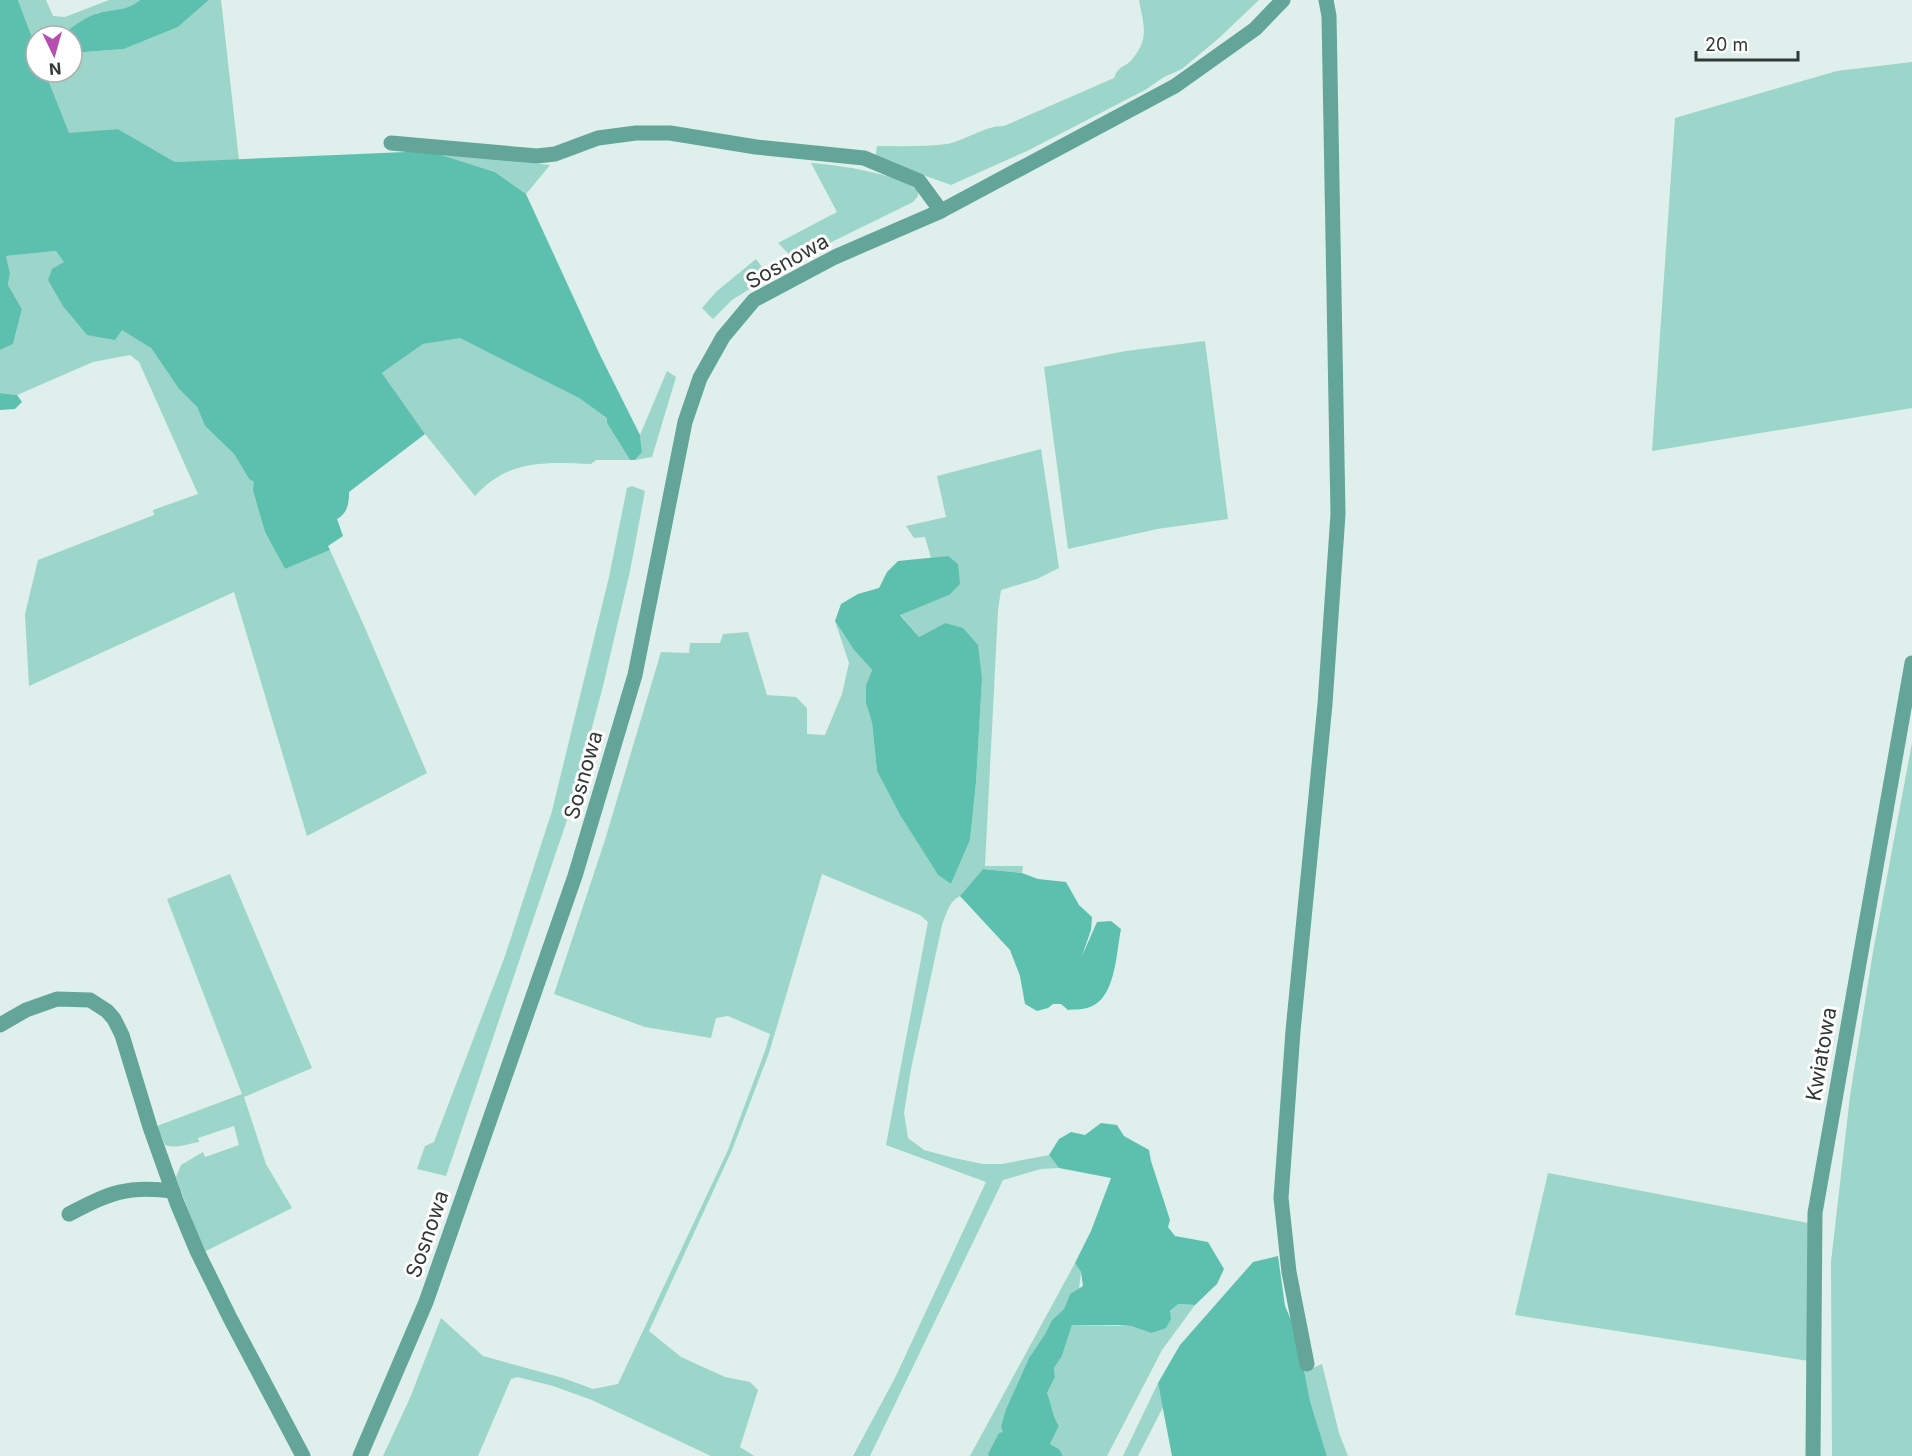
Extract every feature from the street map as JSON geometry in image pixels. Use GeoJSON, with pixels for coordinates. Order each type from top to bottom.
{"type":"FeatureCollection","features":[{"type":"Feature","properties":{"kind":"street","name":"Sosnowa"},"geometry":{"type":"LineString","coordinates":[[360,1456],[426,1302],[575,876],[635,675],[685,422],[700,378],[723,337],[754,300],[835,257],[941,211],[1175,86],[1255,29],[1284,0]]}},
{"type":"Feature","properties":{"kind":"street"},"geometry":{"type":"LineString","coordinates":[[1307,1364],[1289,1272],[1281,1198],[1293,1031],[1325,704],[1338,514],[1329,16],[1326,0]]}},
{"type":"Feature","properties":{"kind":"street"},"geometry":{"type":"LineString","coordinates":[[391,143],[537,156],[555,153],[598,138],[636,133],[670,133],[756,147],[864,158],[919,181],[941,211]]}},
{"type":"Feature","properties":{"kind":"street","name":"Kwiatowa"},"geometry":{"type":"LineString","coordinates":[[1813,1456],[1815,1213],[1912,663]]}},
{"type":"Feature","properties":{"kind":"street"},"geometry":{"type":"LineString","coordinates":[[0,1025],[26,1010],[57,999],[90,1000],[114,1018],[122,1035],[150,1127],[197,1251],[303,1456]]}},
{"type":"Feature","properties":{"kind":"street"},"geometry":{"type":"LineString","coordinates":[[69,1214],[104,1196],[125,1190],[173,1191]]}},
{"type":"Feature","properties":{"kind":"green space"},"geometry":{"type":"Polygon","coordinates":[[[0,0],[18,0],[27,24],[24,24],[24,84],[50,84],[69,133],[118,129],[175,162],[429,151],[495,172],[526,194],[600,355],[640,435],[642,452],[635,460],[630,460],[607,423],[607,418],[579,398],[460,338],[423,344],[382,373],[425,434],[349,492],[344,514],[337,519],[343,536],[328,546],[330,550],[285,569],[265,532],[253,490],[254,482],[249,479],[234,454],[205,426],[197,407],[179,389],[151,348],[122,330],[115,340],[87,335],[63,306],[48,280],[52,269],[64,262],[56,251],[6,256],[10,273],[8,285],[22,309],[13,344],[0,350],[0,0]]]}},
{"type":"Feature","properties":{"kind":"green space"},"geometry":{"type":"Polygon","coordinates":[[[18,0],[46,0],[53,16],[65,17],[109,0],[140,0],[134,6],[97,13],[80,24],[27,24],[18,0]]]}},
{"type":"Feature","properties":{"kind":"green space"},"geometry":{"type":"Polygon","coordinates":[[[140,0],[209,0],[178,27],[124,49],[84,52],[84,24],[78,24],[99,13],[135,4],[140,0]]]}},
{"type":"Feature","properties":{"kind":"green space"},"geometry":{"type":"Polygon","coordinates":[[[209,0],[221,0],[239,160],[175,162],[118,129],[69,134],[50,84],[84,84],[84,52],[124,49],[178,27],[209,0]]]}},
{"type":"Feature","properties":{"kind":"green space"},"geometry":{"type":"Polygon","coordinates":[[[1139,0],[1259,0],[1182,69],[1029,150],[951,185],[875,158],[877,146],[930,146],[954,142],[989,128],[1004,126],[1114,78],[1118,70],[1133,58],[1142,44],[1144,30],[1139,0]]]}},
{"type":"Feature","properties":{"kind":"green space"},"geometry":{"type":"Polygon","coordinates":[[[1912,62],[1912,408],[1652,451],[1675,118],[1837,71],[1912,62]]]}},
{"type":"Feature","properties":{"kind":"green space"},"geometry":{"type":"Polygon","coordinates":[[[429,151],[550,165],[526,194],[495,172],[429,151]]]}},
{"type":"Feature","properties":{"kind":"green space"},"geometry":{"type":"Polygon","coordinates":[[[811,163],[880,174],[918,190],[918,196],[913,202],[795,260],[778,243],[837,212],[811,163]]]}},
{"type":"Feature","properties":{"kind":"green space"},"geometry":{"type":"Polygon","coordinates":[[[56,251],[122,329],[151,348],[179,389],[197,407],[205,426],[234,454],[249,479],[254,482],[265,532],[285,569],[330,550],[427,773],[307,836],[234,592],[29,686],[25,614],[38,560],[154,515],[153,510],[198,494],[139,362],[130,355],[93,362],[17,395],[0,393],[0,350],[13,344],[22,309],[8,285],[10,273],[6,256],[56,251]]]}},
{"type":"Feature","properties":{"kind":"green space"},"geometry":{"type":"Polygon","coordinates":[[[756,259],[767,274],[767,278],[732,300],[713,319],[702,308],[717,291],[756,259]]]}},
{"type":"Feature","properties":{"kind":"green space"},"geometry":{"type":"Polygon","coordinates":[[[460,337],[579,398],[608,418],[607,423],[630,460],[596,460],[591,464],[528,465],[501,475],[475,496],[425,434],[382,373],[423,344],[460,337]]]}},
{"type":"Feature","properties":{"kind":"green space"},"geometry":{"type":"Polygon","coordinates":[[[1205,341],[1228,519],[1157,529],[1068,549],[1044,367],[1126,351],[1205,341]]]}},
{"type":"Feature","properties":{"kind":"green space"},"geometry":{"type":"Polygon","coordinates":[[[667,371],[676,377],[652,457],[635,460],[642,452],[640,435],[667,371]]]}},
{"type":"Feature","properties":{"kind":"green space"},"geometry":{"type":"Polygon","coordinates":[[[0,393],[17,395],[22,402],[15,409],[0,410],[0,393]]]}},
{"type":"Feature","properties":{"kind":"green space"},"geometry":{"type":"Polygon","coordinates":[[[1041,449],[1059,568],[1037,579],[1001,590],[998,610],[985,866],[1023,866],[1022,873],[983,869],[949,908],[942,925],[911,1069],[904,1113],[908,1138],[924,1150],[983,1164],[1002,1164],[1049,1155],[1059,1168],[1041,1169],[1003,1180],[870,1456],[853,1456],[895,1378],[986,1182],[886,1145],[928,922],[920,915],[822,874],[769,1053],[732,1150],[649,1331],[681,1357],[725,1377],[750,1382],[758,1390],[740,1447],[754,1456],[711,1456],[592,1400],[553,1386],[517,1377],[511,1379],[478,1456],[383,1456],[410,1398],[441,1318],[483,1356],[563,1378],[593,1389],[618,1384],[728,1150],[765,1051],[770,1034],[728,1016],[716,1018],[711,1038],[645,1027],[554,994],[605,840],[661,652],[689,653],[690,643],[720,643],[723,634],[748,632],[767,695],[796,697],[807,708],[807,734],[825,735],[842,694],[849,663],[835,621],[854,650],[872,670],[866,685],[866,703],[872,723],[877,771],[900,815],[938,875],[951,884],[970,840],[982,679],[945,623],[919,637],[900,614],[949,595],[948,556],[931,558],[925,537],[914,538],[906,526],[946,517],[937,476],[1041,449]]]}},
{"type":"Feature","properties":{"kind":"green space"},"geometry":{"type":"Polygon","coordinates":[[[632,486],[645,491],[630,571],[602,690],[568,817],[446,1176],[417,1169],[425,1146],[434,1142],[505,956],[552,811],[609,577],[627,488],[632,486]]]}},
{"type":"Feature","properties":{"kind":"green space"},"geometry":{"type":"Polygon","coordinates":[[[948,556],[958,564],[960,584],[949,595],[900,615],[919,637],[945,623],[963,628],[978,645],[982,679],[970,840],[951,884],[938,875],[900,815],[877,771],[872,723],[866,703],[866,685],[872,670],[854,650],[835,621],[841,604],[858,594],[879,588],[887,572],[898,561],[948,556]]]}},
{"type":"Feature","properties":{"kind":"green space"},"geometry":{"type":"Polygon","coordinates":[[[1912,743],[1912,1456],[1832,1456],[1831,1262],[1850,1096],[1873,952],[1912,743]]]}},
{"type":"Feature","properties":{"kind":"green space"},"geometry":{"type":"Polygon","coordinates":[[[983,869],[1022,873],[1038,879],[1066,882],[1079,905],[1092,917],[1091,930],[1082,956],[1097,922],[1111,921],[1121,929],[1113,975],[1104,996],[1097,1004],[1085,1009],[1068,1010],[1061,1004],[1053,1004],[1037,1011],[1025,1004],[1020,976],[1010,950],[960,896],[983,869]]]}},
{"type":"Feature","properties":{"kind":"green space"},"geometry":{"type":"Polygon","coordinates":[[[230,874],[312,1068],[244,1097],[266,1164],[292,1208],[204,1252],[176,1177],[181,1165],[203,1152],[205,1157],[239,1145],[234,1126],[198,1138],[199,1142],[173,1146],[165,1145],[157,1126],[242,1094],[167,899],[230,874]]]}},
{"type":"Feature","properties":{"kind":"green space"},"geometry":{"type":"Polygon","coordinates":[[[1101,1123],[1117,1125],[1124,1136],[1149,1150],[1170,1220],[1168,1227],[1175,1236],[1208,1242],[1224,1269],[1217,1284],[1195,1305],[1178,1304],[1170,1311],[1171,1319],[1166,1328],[1151,1333],[1131,1326],[1072,1325],[1062,1356],[1054,1368],[1055,1377],[1047,1393],[1059,1426],[1050,1444],[1059,1449],[1063,1456],[989,1456],[999,1433],[1003,1432],[1001,1427],[1006,1409],[1029,1358],[1052,1320],[1064,1309],[1070,1294],[1083,1286],[1081,1272],[1075,1263],[1091,1231],[1111,1178],[1059,1168],[1049,1155],[1059,1139],[1071,1132],[1085,1135],[1101,1123]]]}},
{"type":"Feature","properties":{"kind":"green space"},"geometry":{"type":"Polygon","coordinates":[[[1548,1173],[1808,1223],[1809,1361],[1515,1315],[1548,1173]]]}},
{"type":"Feature","properties":{"kind":"green space"},"geometry":{"type":"Polygon","coordinates":[[[1278,1256],[1285,1306],[1297,1334],[1310,1401],[1327,1456],[1172,1456],[1158,1383],[1180,1345],[1253,1262],[1278,1256]]]}},
{"type":"Feature","properties":{"kind":"green space"},"geometry":{"type":"Polygon","coordinates":[[[1075,1263],[1081,1272],[1079,1289],[1070,1294],[1064,1309],[1052,1320],[1029,1358],[1006,1409],[1003,1433],[989,1456],[970,1456],[1075,1263]]]}},
{"type":"Feature","properties":{"kind":"green space"},"geometry":{"type":"Polygon","coordinates":[[[1177,1304],[1195,1305],[1162,1350],[1107,1456],[1063,1456],[1059,1449],[1050,1444],[1059,1426],[1047,1393],[1055,1377],[1054,1368],[1062,1356],[1072,1325],[1131,1326],[1151,1333],[1177,1304]]]}},
{"type":"Feature","properties":{"kind":"green space"},"geometry":{"type":"Polygon","coordinates":[[[1322,1364],[1339,1433],[1348,1456],[1327,1456],[1310,1401],[1304,1372],[1322,1364]]]}},
{"type":"Feature","properties":{"kind":"green space"},"geometry":{"type":"Polygon","coordinates":[[[1158,1383],[1163,1407],[1138,1456],[1123,1456],[1158,1383]]]}}]}
